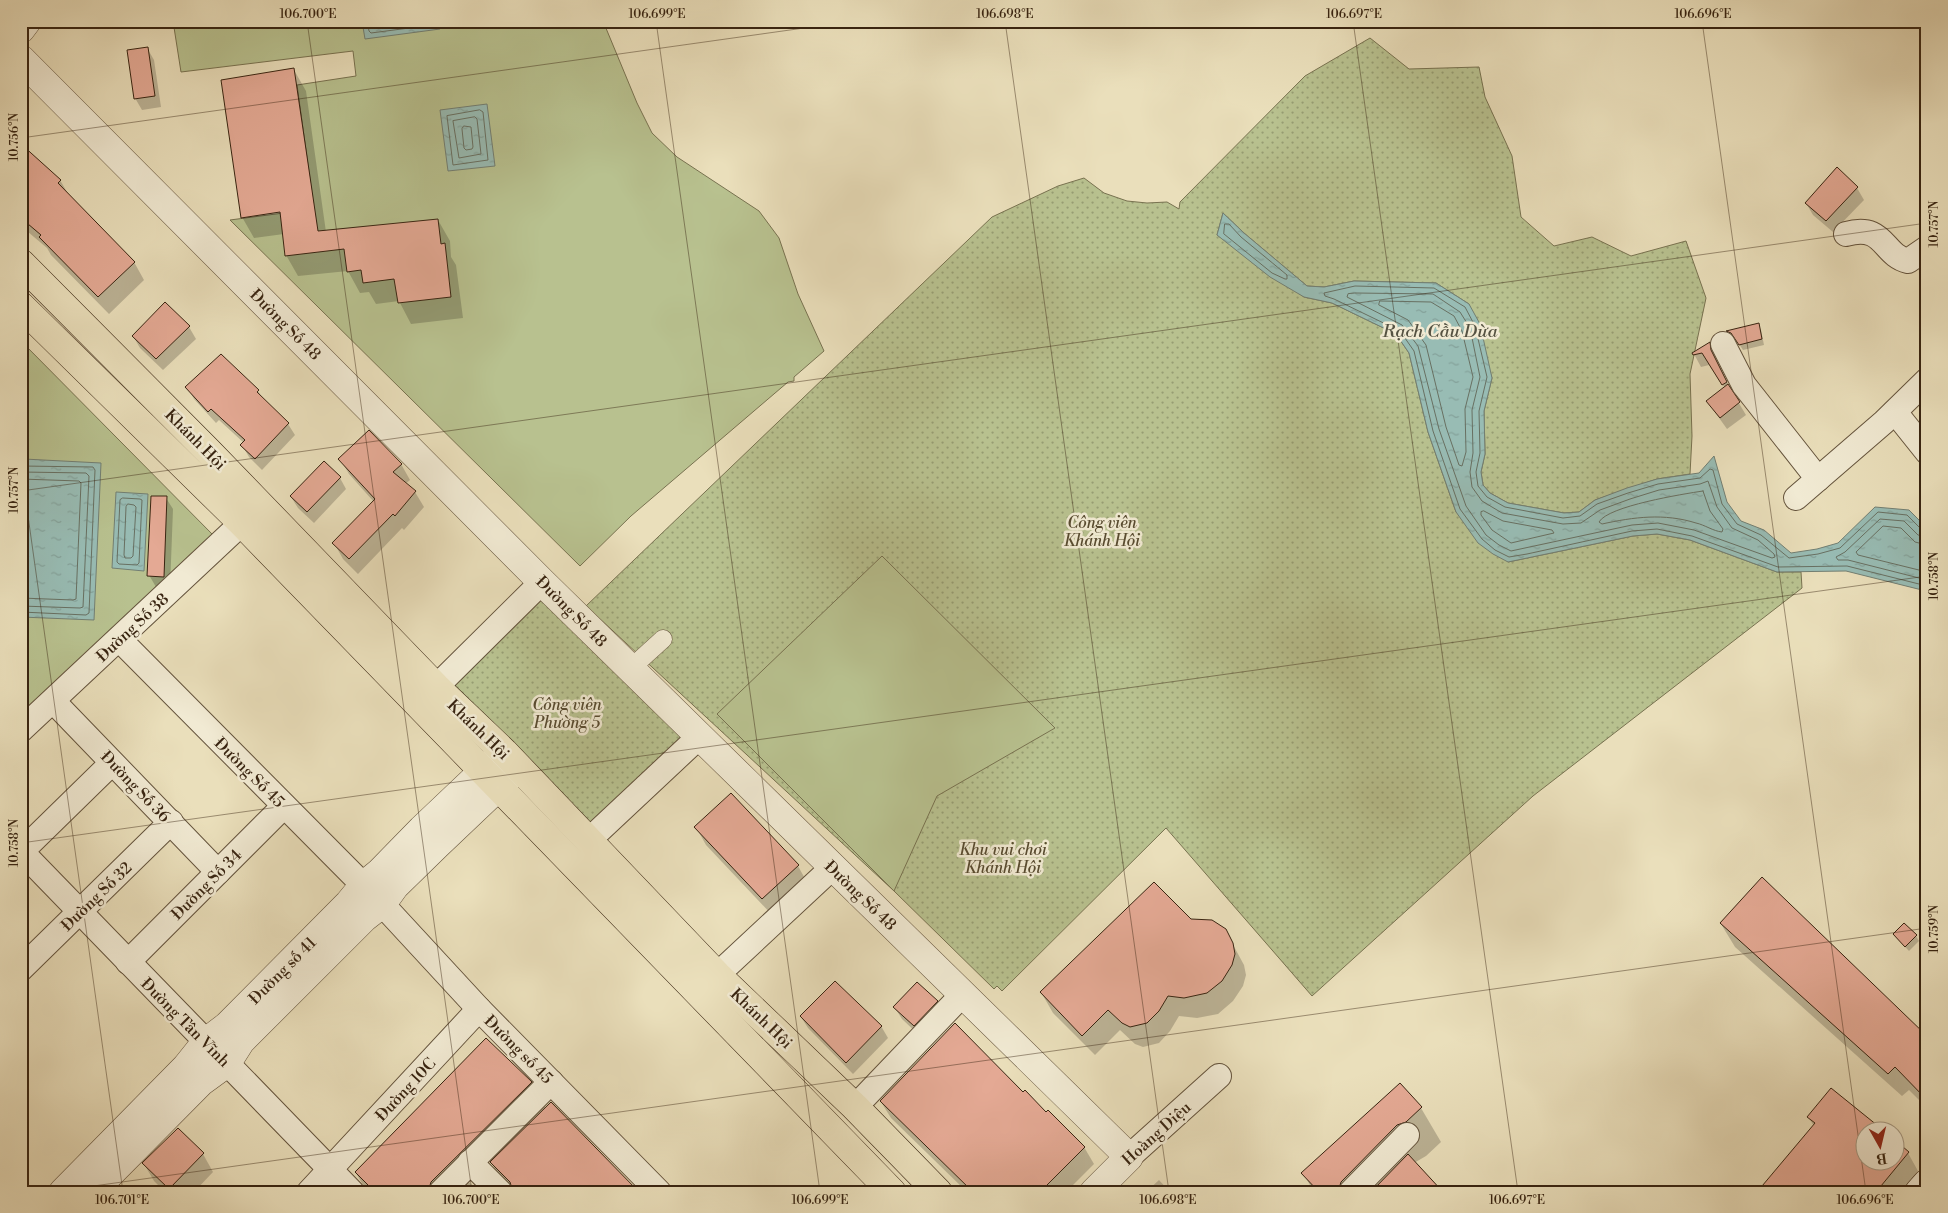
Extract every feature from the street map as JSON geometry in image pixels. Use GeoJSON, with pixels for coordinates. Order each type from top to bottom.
{"type":"FeatureCollection","features":[{"type":"Feature","properties":{"kind":"main road","name":"Khánh Hội"},"geometry":{"type":"LineString","coordinates":[[21,264],[208,450],[436,687],[589,840],[717,975],[854,1107],[938,1192]]}},
{"type":"Feature","properties":{"kind":"main road","name":"Khánh Hội"},"geometry":{"type":"LineString","coordinates":[[25,318],[242,523],[892,1192]]}},
{"type":"Feature","properties":{"kind":"street"},"geometry":{"type":"LineString","coordinates":[[21,29],[26,21]]}},
{"type":"Feature","properties":{"kind":"street","name":"Đường Số 48"},"geometry":{"type":"LineString","coordinates":[[21,59],[542,582],[1129,1157]]}},
{"type":"Feature","properties":{"kind":"street"},"geometry":{"type":"LineString","coordinates":[[1846,234],[1858,231],[1876,235],[1899,259],[1908,260],[1927,248]]}},
{"type":"Feature","properties":{"kind":"street"},"geometry":{"type":"LineString","coordinates":[[1723,344],[1744,385],[1818,479]]}},
{"type":"Feature","properties":{"kind":"street"},"geometry":{"type":"LineString","coordinates":[[1796,498],[1895,412],[1927,380]]}},
{"type":"Feature","properties":{"kind":"street"},"geometry":{"type":"LineString","coordinates":[[1895,412],[1927,452]]}},
{"type":"Feature","properties":{"kind":"street","name":"Đường Số 38"},"geometry":{"type":"LineString","coordinates":[[21,730],[242,523]]}},
{"type":"Feature","properties":{"kind":"street"},"geometry":{"type":"LineString","coordinates":[[436,687],[542,582]]}},
{"type":"Feature","properties":{"kind":"street","name":"Đường Số 45"},"geometry":{"type":"LineString","coordinates":[[119,638],[362,886],[382,904]]}},
{"type":"Feature","properties":{"kind":"street"},"geometry":{"type":"LineString","coordinates":[[630,669],[663,639]]}},
{"type":"Feature","properties":{"kind":"street","name":"Đường Số 36"},"geometry":{"type":"LineString","coordinates":[[53,701],[218,872]]}},
{"type":"Feature","properties":{"kind":"street"},"geometry":{"type":"LineString","coordinates":[[589,840],[700,736]]}},
{"type":"Feature","properties":{"kind":"street","name":"Đường số 41"},"geometry":{"type":"LineString","coordinates":[[63,1192],[186,1067],[206,1042],[234,1019],[349,904],[362,886],[511,760]]}},
{"type":"Feature","properties":{"kind":"street"},"geometry":{"type":"LineString","coordinates":[[21,851],[112,762]]}},
{"type":"Feature","properties":{"kind":"street","name":"Đường số 41"},"geometry":{"type":"LineString","coordinates":[[92,1192],[201,1082],[227,1063],[241,1041],[364,918],[382,904],[490,779]]}},
{"type":"Feature","properties":{"kind":"street","name":"Đường Số 34"},"geometry":{"type":"LineString","coordinates":[[128,962],[284,806]]}},
{"type":"Feature","properties":{"kind":"street","name":"Đường Số 32"},"geometry":{"type":"LineString","coordinates":[[21,969],[171,822]]}},
{"type":"Feature","properties":{"kind":"street","name":"Đường Tân Vĩnh"},"geometry":{"type":"LineString","coordinates":[[21,851],[352,1192]]}},
{"type":"Feature","properties":{"kind":"street"},"geometry":{"type":"LineString","coordinates":[[717,975],[833,867]]}},
{"type":"Feature","properties":{"kind":"street","name":"Đường số 45"},"geometry":{"type":"LineString","coordinates":[[382,904],[479,1009],[659,1192]]}},
{"type":"Feature","properties":{"kind":"street"},"geometry":{"type":"LineString","coordinates":[[854,1107],[963,994]]}},
{"type":"Feature","properties":{"kind":"street","name":"Đường 10C"},"geometry":{"type":"LineString","coordinates":[[309,1192],[479,1009]]}},
{"type":"Feature","properties":{"kind":"street","name":"Hoàng Diệu"},"geometry":{"type":"LineString","coordinates":[[1094,1192],[1129,1157],[1219,1076]]}},
{"type":"Feature","properties":{"kind":"street"},"geometry":{"type":"LineString","coordinates":[[441,1192],[551,1082]]}},
{"type":"Feature","properties":{"kind":"street"},"geometry":{"type":"LineString","coordinates":[[1351,1192],[1407,1136]]}},
{"type":"Feature","properties":{"kind":"street"},"geometry":{"type":"LineString","coordinates":[[470,1162],[500,1192]]}},
{"type":"Feature","properties":{"kind":"street"},"geometry":{"type":"LineString","coordinates":[[1919,1192],[1927,1183]]}},
{"type":"Feature","properties":{"kind":"green space"},"geometry":{"type":"Polygon","coordinates":[[[173,21],[603,21],[637,103],[652,133],[677,157],[759,211],[779,238],[798,294],[824,351],[794,377],[794,381],[788,382],[631,516],[580,566],[230,220],[314,209],[297,85],[356,76],[353,51],[181,72],[173,21]]]}},
{"type":"Feature","properties":{"kind":"green space","name":"Công viên Khánh Hội"},"geometry":{"type":"Polygon","coordinates":[[[1370,38],[1409,69],[1479,67],[1485,97],[1512,156],[1521,217],[1554,246],[1592,237],[1631,256],[1686,241],[1706,298],[1690,374],[1692,436],[1690,474],[1657,479],[1595,500],[1579,512],[1564,513],[1508,503],[1490,493],[1483,485],[1481,472],[1485,454],[1484,411],[1492,378],[1469,304],[1436,283],[1354,281],[1324,287],[1307,286],[1223,213],[1217,235],[1304,297],[1332,303],[1396,334],[1409,353],[1428,432],[1456,512],[1508,562],[1633,536],[1657,534],[1690,540],[1777,572],[1801,572],[1802,588],[1533,796],[1312,996],[1166,828],[1002,991],[997,986],[994,989],[894,891],[586,606],[992,217],[1058,186],[1084,178],[1104,193],[1127,201],[1167,202],[1179,209],[1180,202],[1305,76],[1370,38]]]}},
{"type":"Feature","properties":{"kind":"green space"},"geometry":{"type":"Polygon","coordinates":[[[21,343],[215,537],[21,714],[21,343]]]}},
{"type":"Feature","properties":{"kind":"green space"},"geometry":{"type":"Polygon","coordinates":[[[882,556],[1055,728],[937,796],[894,891],[717,714],[882,556]]]}},
{"type":"Feature","properties":{"kind":"green space","name":"Công viên Phường 5"},"geometry":{"type":"Polygon","coordinates":[[[543,591],[690,734],[587,832],[445,692],[543,591]]]}},
{"type":"Feature","properties":{"kind":"water"},"geometry":{"type":"Polygon","coordinates":[[[362,21],[439,21],[440,29],[365,39],[362,21]]]}},
{"type":"Feature","properties":{"kind":"water"},"geometry":{"type":"Polygon","coordinates":[[[487,104],[495,166],[448,171],[440,110],[487,104]]]}},
{"type":"Feature","properties":{"kind":"water","name":"Rạch Cầu Dừa"},"geometry":{"type":"Polygon","coordinates":[[[1223,213],[1307,286],[1324,287],[1354,281],[1436,283],[1469,304],[1480,324],[1492,378],[1484,411],[1485,454],[1481,472],[1483,485],[1490,493],[1508,503],[1564,513],[1579,512],[1595,500],[1627,488],[1657,479],[1699,473],[1714,456],[1727,502],[1741,521],[1764,530],[1791,553],[1838,543],[1875,507],[1909,510],[1927,528],[1927,596],[1922,590],[1846,571],[1777,572],[1690,540],[1657,534],[1633,536],[1508,562],[1493,554],[1478,543],[1456,512],[1428,432],[1409,353],[1396,334],[1332,303],[1304,297],[1270,277],[1217,235],[1223,213]]]}},
{"type":"Feature","properties":{"kind":"water"},"geometry":{"type":"Polygon","coordinates":[[[24,459],[101,463],[94,620],[21,617],[21,520],[24,459]]]}},
{"type":"Feature","properties":{"kind":"water"},"geometry":{"type":"Polygon","coordinates":[[[116,492],[148,494],[144,571],[112,568],[116,492]]]}},
{"type":"Feature","properties":{"kind":"building"},"geometry":{"type":"Polygon","coordinates":[[[148,47],[155,96],[134,99],[127,50],[148,47]]]}},
{"type":"Feature","properties":{"kind":"building"},"geometry":{"type":"Polygon","coordinates":[[[294,68],[318,231],[438,219],[441,244],[445,243],[451,297],[398,303],[394,279],[363,283],[361,270],[347,272],[344,249],[285,256],[280,212],[241,218],[221,80],[294,68]]]}},
{"type":"Feature","properties":{"kind":"building"},"geometry":{"type":"Polygon","coordinates":[[[21,144],[61,180],[58,183],[135,262],[98,297],[39,237],[41,235],[21,218],[21,144]]]}},
{"type":"Feature","properties":{"kind":"building"},"geometry":{"type":"Polygon","coordinates":[[[1837,167],[1858,187],[1826,221],[1805,203],[1837,167]]]}},
{"type":"Feature","properties":{"kind":"building"},"geometry":{"type":"Polygon","coordinates":[[[165,302],[190,326],[156,359],[132,336],[165,302]]]}},
{"type":"Feature","properties":{"kind":"building"},"geometry":{"type":"Polygon","coordinates":[[[1759,323],[1762,339],[1739,345],[1731,333],[1726,331],[1759,323]]]}},
{"type":"Feature","properties":{"kind":"building"},"geometry":{"type":"Polygon","coordinates":[[[1710,342],[1711,350],[1727,382],[1722,385],[1702,353],[1693,355],[1692,353],[1710,342]]]}},
{"type":"Feature","properties":{"kind":"building"},"geometry":{"type":"Polygon","coordinates":[[[221,354],[259,390],[257,392],[289,423],[255,459],[240,445],[245,440],[211,409],[208,412],[185,387],[221,354]]]}},
{"type":"Feature","properties":{"kind":"building"},"geometry":{"type":"Polygon","coordinates":[[[1728,384],[1740,402],[1720,418],[1706,401],[1728,384]]]}},
{"type":"Feature","properties":{"kind":"building"},"geometry":{"type":"Polygon","coordinates":[[[369,430],[402,464],[393,472],[416,491],[395,516],[393,514],[349,559],[332,543],[375,499],[338,459],[369,430]]]}},
{"type":"Feature","properties":{"kind":"building"},"geometry":{"type":"Polygon","coordinates":[[[324,461],[341,477],[307,512],[290,496],[324,461]]]}},
{"type":"Feature","properties":{"kind":"building"},"geometry":{"type":"Polygon","coordinates":[[[151,496],[167,496],[164,577],[147,576],[151,496]]]}},
{"type":"Feature","properties":{"kind":"building"},"geometry":{"type":"Polygon","coordinates":[[[731,793],[799,865],[762,899],[694,827],[731,793]]]}},
{"type":"Feature","properties":{"kind":"building"},"geometry":{"type":"Polygon","coordinates":[[[1762,877],[1927,1036],[1927,1100],[1895,1067],[1888,1074],[1720,923],[1762,877]]]}},
{"type":"Feature","properties":{"kind":"building"},"geometry":{"type":"Polygon","coordinates":[[[1154,882],[1191,919],[1212,920],[1226,929],[1233,943],[1235,954],[1232,965],[1222,981],[1207,993],[1184,998],[1168,996],[1159,1011],[1147,1023],[1130,1027],[1122,1023],[1108,1010],[1082,1036],[1040,992],[1154,882]]]}},
{"type":"Feature","properties":{"kind":"building"},"geometry":{"type":"Polygon","coordinates":[[[1904,923],[1917,935],[1905,947],[1893,934],[1904,923]]]}},
{"type":"Feature","properties":{"kind":"building"},"geometry":{"type":"Polygon","coordinates":[[[835,981],[882,1026],[846,1063],[800,1016],[835,981]]]}},
{"type":"Feature","properties":{"kind":"building"},"geometry":{"type":"Polygon","coordinates":[[[917,982],[938,1001],[914,1026],[893,1007],[917,982]]]}},
{"type":"Feature","properties":{"kind":"building"},"geometry":{"type":"Polygon","coordinates":[[[955,1023],[1023,1092],[1025,1090],[1046,1112],[1048,1110],[1085,1147],[1040,1192],[973,1192],[880,1101],[955,1023]]]}},
{"type":"Feature","properties":{"kind":"building"},"geometry":{"type":"Polygon","coordinates":[[[486,1038],[532,1082],[431,1182],[428,1192],[375,1192],[355,1172],[486,1038]]]}},
{"type":"Feature","properties":{"kind":"building"},"geometry":{"type":"Polygon","coordinates":[[[1400,1083],[1422,1107],[1406,1122],[1397,1125],[1341,1182],[1338,1192],[1319,1192],[1301,1173],[1400,1083]]]}},
{"type":"Feature","properties":{"kind":"building"},"geometry":{"type":"Polygon","coordinates":[[[1831,1088],[1871,1120],[1856,1120],[1856,1170],[1894,1170],[1876,1192],[1757,1192],[1815,1123],[1807,1117],[1831,1088]]]}},
{"type":"Feature","properties":{"kind":"building"},"geometry":{"type":"Polygon","coordinates":[[[551,1102],[639,1192],[513,1192],[510,1182],[490,1162],[551,1102]]]}},
{"type":"Feature","properties":{"kind":"building"},"geometry":{"type":"Polygon","coordinates":[[[178,1128],[204,1153],[169,1189],[142,1163],[178,1128]]]}},
{"type":"Feature","properties":{"kind":"building"},"geometry":{"type":"Polygon","coordinates":[[[1408,1154],[1443,1192],[1371,1192],[1408,1154]]]}},
{"type":"Feature","properties":{"kind":"park label","name":"Khu vui chơi Khánh Hội"},"geometry":{"type":"Point","coordinates":[1003,858]}}]}
